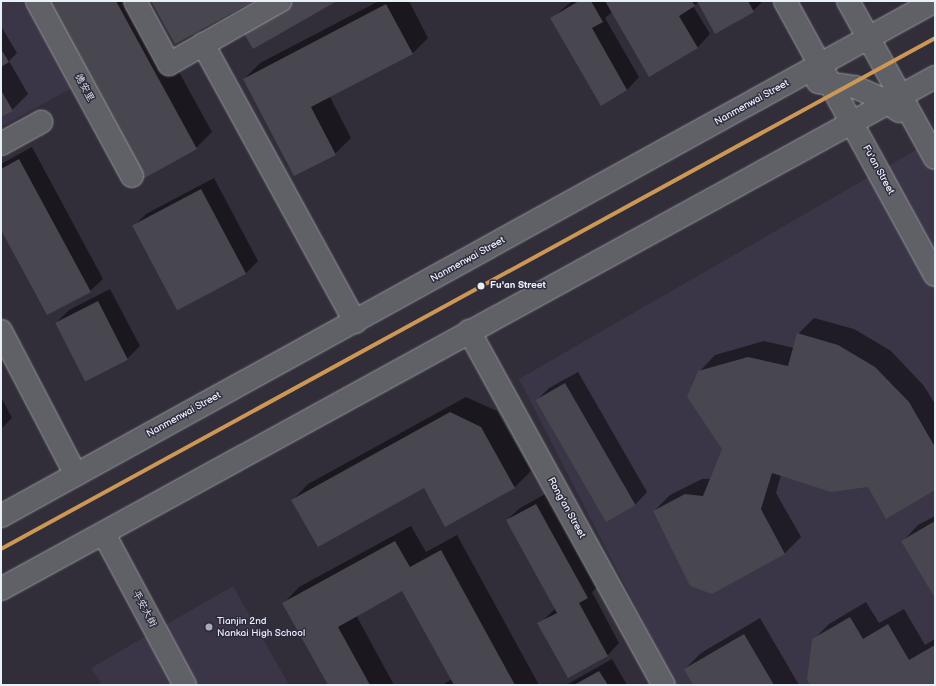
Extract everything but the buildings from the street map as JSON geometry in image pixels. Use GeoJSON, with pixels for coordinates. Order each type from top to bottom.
{"type":"FeatureCollection","features":[{"type":"Feature","properties":{"kind":"main road","name":"德安里"},"geometry":{"type":"LineString","coordinates":[[37,1],[132,176]]}},
{"type":"Feature","properties":{"kind":"main road"},"geometry":{"type":"LineString","coordinates":[[135,1],[169,64],[280,1]]}},
{"type":"Feature","properties":{"kind":"main road","name":"Fu'an Street"},"geometry":{"type":"LineString","coordinates":[[785,1],[935,275]]}},
{"type":"Feature","properties":{"kind":"main road"},"geometry":{"type":"LineString","coordinates":[[848,1],[868,38],[895,100],[930,149]]}},
{"type":"Feature","properties":{"kind":"main road","name":"Nanmenwai Street"},"geometry":{"type":"LineString","coordinates":[[1,516],[778,89],[825,74],[868,38],[935,1]]}},
{"type":"Feature","properties":{"kind":"main road"},"geometry":{"type":"LineString","coordinates":[[203,44],[355,322]]}},
{"type":"Feature","properties":{"kind":"main road"},"geometry":{"type":"LineString","coordinates":[[825,74],[855,87],[895,100]]}},
{"type":"Feature","properties":{"kind":"main road"},"geometry":{"type":"LineString","coordinates":[[1,589],[104,534],[469,331],[812,146],[935,77]]}},
{"type":"Feature","properties":{"kind":"main road"},"geometry":{"type":"LineString","coordinates":[[1,144],[41,122]]}},
{"type":"Feature","properties":{"kind":"main road"},"geometry":{"type":"LineString","coordinates":[[812,146],[835,142],[852,145],[866,155],[877,168]]}},
{"type":"Feature","properties":{"kind":"main road"},"geometry":{"type":"LineString","coordinates":[[1,331],[76,475]]}},
{"type":"Feature","properties":{"kind":"main road","name":"Rong'an Street"},"geometry":{"type":"LineString","coordinates":[[469,331],[664,685]]}},
{"type":"Feature","properties":{"kind":"main road","name":"平安大街"},"geometry":{"type":"LineString","coordinates":[[104,534],[184,685]]}},
{"type":"Feature","properties":{"kind":"shaded area"},"geometry":{"type":"Polygon","coordinates":[[[1,1],[25,1],[72,88],[1,127],[1,1]]]}},
{"type":"Feature","properties":{"kind":"shaded area"},"geometry":{"type":"Polygon","coordinates":[[[935,139],[935,685],[676,685],[519,379],[935,139]]]}},
{"type":"Feature","properties":{"kind":"shaded area","name":"Tianjin 2nd Nankai High School"},"geometry":{"type":"Polygon","coordinates":[[[233,586],[289,685],[102,685],[91,668],[233,586]]]}},
{"type":"Feature","properties":{"kind":"transit line"},"geometry":{"type":"LineString","coordinates":[[1,549],[935,38]]}},
{"type":"Feature","properties":{"kind":"place","name":"Fu'an Street"},"geometry":{"type":"Point","coordinates":[481,286]}},
{"type":"Feature","properties":{"kind":"place","name":"Tianjin 2nd Nankai High School"},"geometry":{"type":"Point","coordinates":[209,627]}}]}
